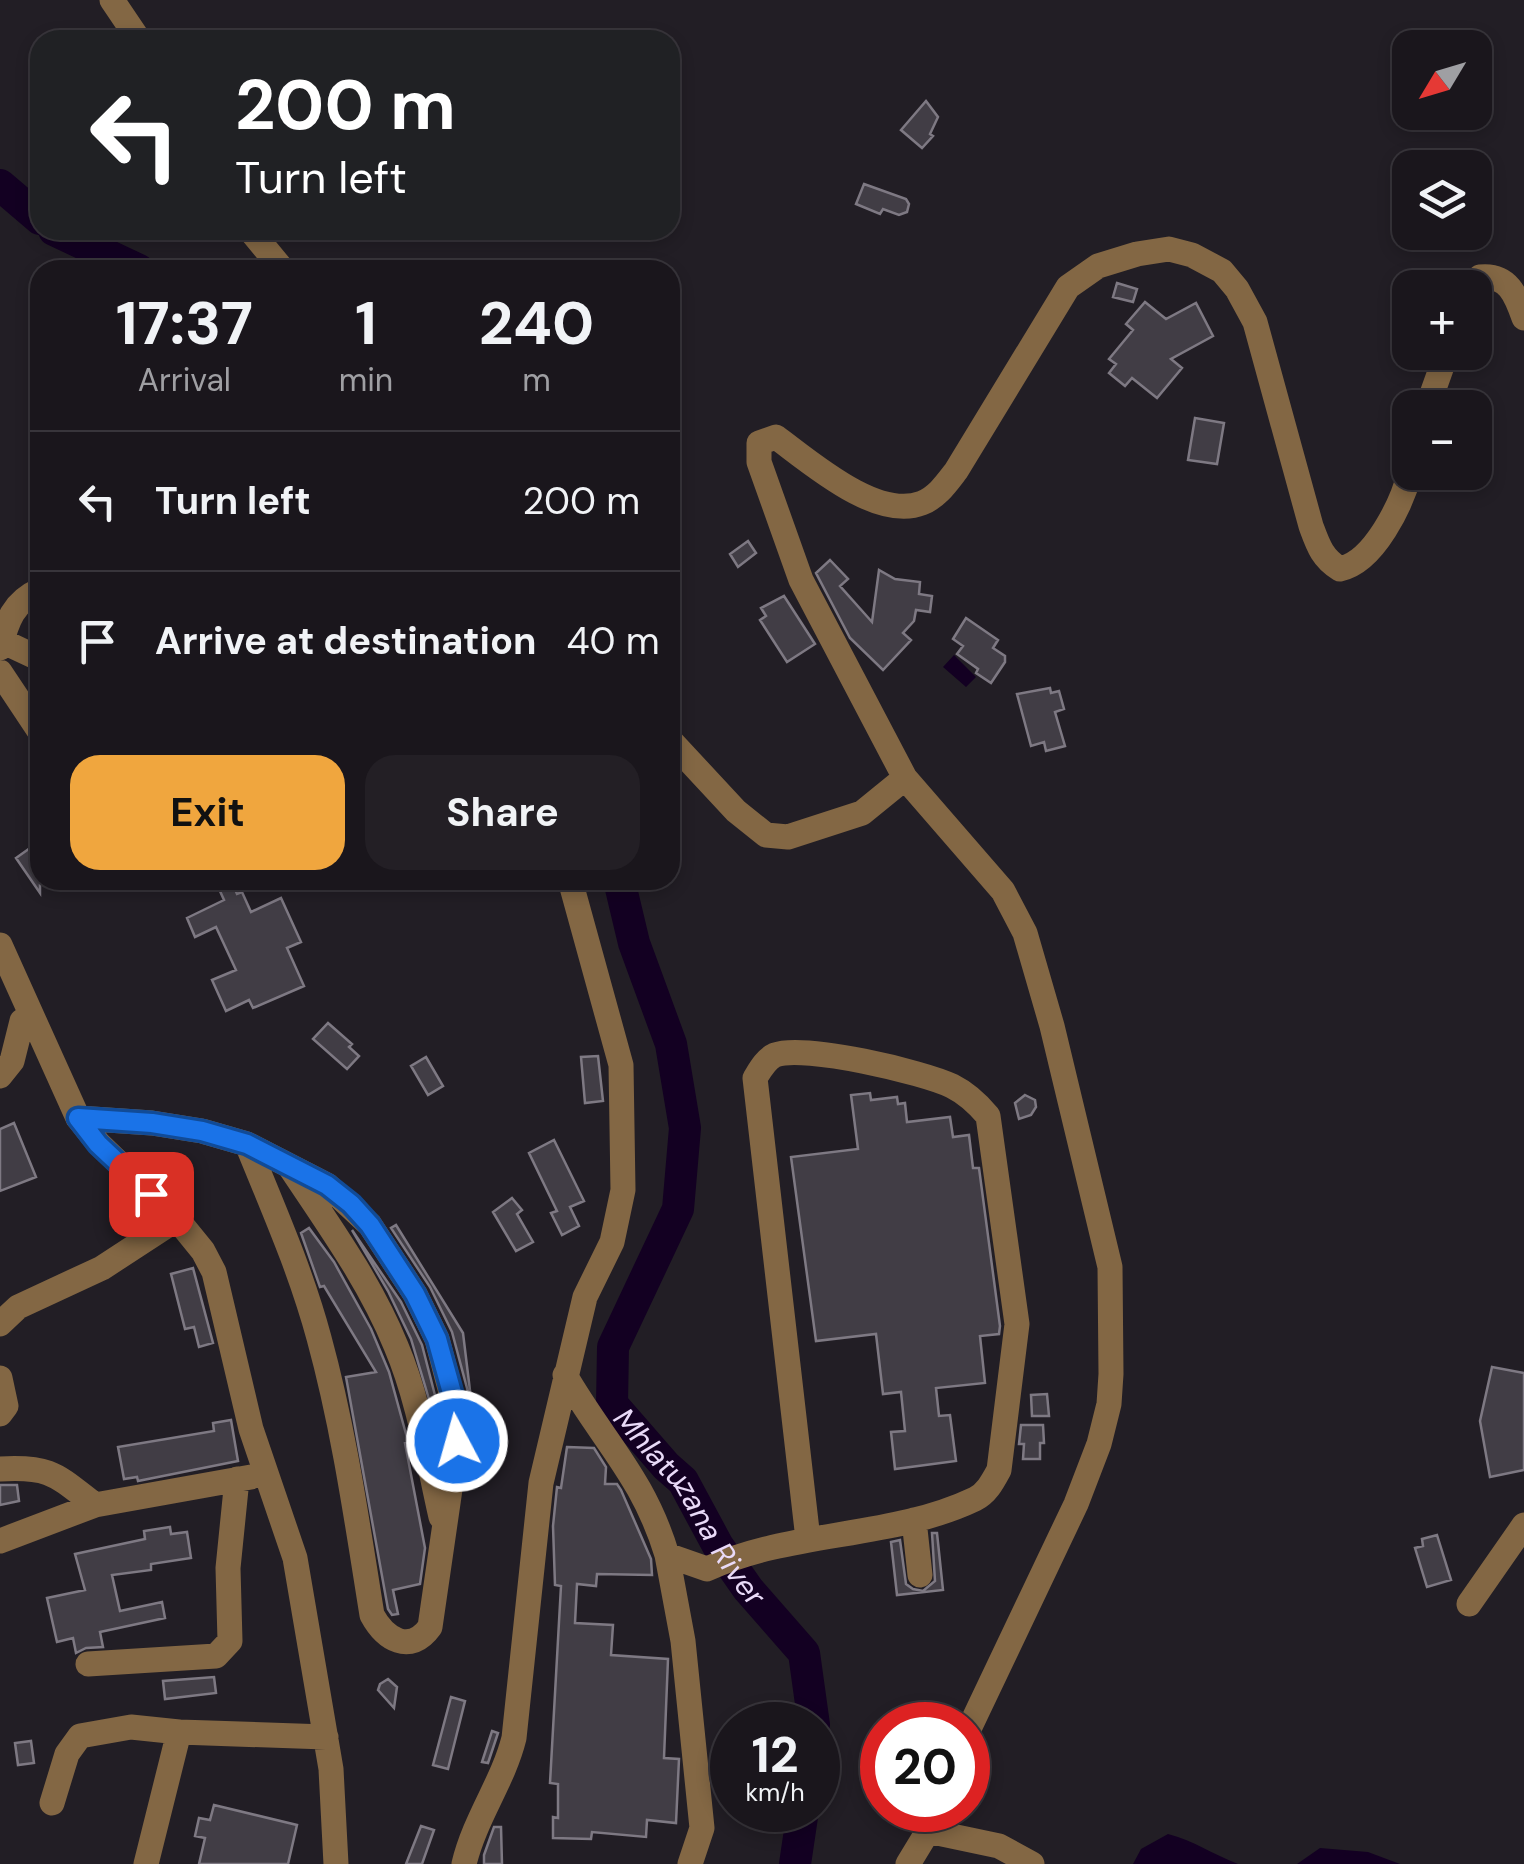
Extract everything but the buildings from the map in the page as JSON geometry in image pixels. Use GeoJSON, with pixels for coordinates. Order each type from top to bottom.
{"type":"FeatureCollection","features":[{"type":"Feature","properties":{"kind":"street"},"geometry":{"type":"LineString","coordinates":[[112,0],[133,30]]}},
{"type":"Feature","properties":{"kind":"street"},"geometry":{"type":"LineString","coordinates":[[258,240],[275,260]]}},
{"type":"Feature","properties":{"kind":"street"},"geometry":{"type":"LineString","coordinates":[[982,1702],[1076,1504],[1099,1444],[1109,1404],[1111,1374],[1110,1268],[1052,1026],[1025,933],[1004,891],[905,778],[801,580],[759,462],[758,442],[776,437],[858,495],[894,505],[920,505],[942,490],[956,471],[1068,287],[1098,266],[1170,249],[1192,255],[1222,272],[1237,289],[1255,322],[1320,553],[1340,569],[1353,566],[1403,499],[1405,490]]}},
{"type":"Feature","properties":{"kind":"street"},"geometry":{"type":"LineString","coordinates":[[1492,279],[1504,280],[1516,296],[1524,318]]}},
{"type":"Feature","properties":{"kind":"street"},"geometry":{"type":"LineString","coordinates":[[30,597],[14,608],[1,644],[30,655]]}},
{"type":"Feature","properties":{"kind":"street"},"geometry":{"type":"LineString","coordinates":[[0,672],[30,717]]}},
{"type":"Feature","properties":{"kind":"street"},"geometry":{"type":"LineString","coordinates":[[680,751],[736,812],[766,834],[788,837],[862,812],[905,778]]}},
{"type":"Feature","properties":{"kind":"street"},"geometry":{"type":"LineString","coordinates":[[464,1864],[482,1809],[507,1767],[514,1738],[541,1484],[585,1297],[612,1242],[623,1190],[621,1065],[573,890]]}},
{"type":"Feature","properties":{"kind":"street"},"geometry":{"type":"LineString","coordinates":[[0,945],[18,1023],[78,1118],[98,1144],[177,1219],[203,1251],[214,1272],[251,1429],[295,1558],[326,1737],[336,1864]]}},
{"type":"Feature","properties":{"kind":"street"},"geometry":{"type":"LineString","coordinates":[[0,1076],[12,1061],[18,1023]]}},
{"type":"Feature","properties":{"kind":"street"},"geometry":{"type":"LineString","coordinates":[[667,1556],[707,1569],[737,1555],[914,1520],[979,1498],[999,1470],[1017,1324],[988,1116],[950,1086],[879,1062],[777,1054],[755,1078],[808,1540]]}},
{"type":"Feature","properties":{"kind":"street"},"geometry":{"type":"LineString","coordinates":[[78,1118],[152,1123],[247,1144],[327,1185],[370,1225],[415,1294],[437,1339],[454,1400],[457,1441],[430,1627],[422,1638],[396,1642],[382,1633],[372,1615],[342,1437],[319,1337],[247,1144]]}},
{"type":"Feature","properties":{"kind":"street"},"geometry":{"type":"LineString","coordinates":[[288,1166],[347,1255],[396,1344],[444,1532]]}},
{"type":"Feature","properties":{"kind":"street"},"geometry":{"type":"LineString","coordinates":[[0,1324],[18,1307],[102,1268],[177,1219]]}},
{"type":"Feature","properties":{"kind":"street"},"geometry":{"type":"LineString","coordinates":[[565,1375],[643,1492],[667,1556],[683,1641],[702,1828],[690,1864]]}},
{"type":"Feature","properties":{"kind":"street"},"geometry":{"type":"LineString","coordinates":[[0,1378],[6,1406],[0,1414]]}},
{"type":"Feature","properties":{"kind":"street"},"geometry":{"type":"LineString","coordinates":[[0,1469],[37,1467],[50,1472],[95,1506]]}},
{"type":"Feature","properties":{"kind":"street"},"geometry":{"type":"LineString","coordinates":[[0,1542],[95,1506],[266,1475]]}},
{"type":"Feature","properties":{"kind":"street"},"geometry":{"type":"LineString","coordinates":[[88,1664],[216,1656],[226,1648],[230,1641],[228,1568],[237,1479]]}},
{"type":"Feature","properties":{"kind":"street"},"geometry":{"type":"LineString","coordinates":[[914,1520],[920,1575]]}},
{"type":"Feature","properties":{"kind":"street"},"geometry":{"type":"LineString","coordinates":[[1470,1604],[1524,1525]]}},
{"type":"Feature","properties":{"kind":"street"},"geometry":{"type":"LineString","coordinates":[[52,1803],[67,1754],[80,1736],[131,1727],[326,1737]]}},
{"type":"Feature","properties":{"kind":"street"},"geometry":{"type":"LineString","coordinates":[[146,1864],[179,1732]]}},
{"type":"Feature","properties":{"kind":"street"},"geometry":{"type":"LineString","coordinates":[[908,1864],[925,1832]]}},
{"type":"Feature","properties":{"kind":"street"},"geometry":{"type":"LineString","coordinates":[[963,1832],[1032,1864]]}},
{"type":"Feature","properties":{"kind":"shaded area"},"geometry":{"type":"Polygon","coordinates":[[[954,655],[976,677],[966,687],[943,667],[954,655]]]}},
{"type":"Feature","properties":{"kind":"shaded area"},"geometry":{"type":"Polygon","coordinates":[[[1168,1834],[1238,1864],[1133,1864],[1141,1849],[1168,1834]]]}},
{"type":"Feature","properties":{"kind":"shaded area"},"geometry":{"type":"Polygon","coordinates":[[[1320,1848],[1368,1852],[1400,1864],[1297,1864],[1320,1848]]]}},
{"type":"Feature","properties":{"kind":"waterway","name":"Mhlatuzana River"},"geometry":{"type":"LineString","coordinates":[[0,185],[30,210]]}},
{"type":"Feature","properties":{"kind":"waterway","name":"Mhlatuzana River"},"geometry":{"type":"LineString","coordinates":[[75,240],[118,260]]}},
{"type":"Feature","properties":{"kind":"waterway","name":"Mhlatuzana River"},"geometry":{"type":"LineString","coordinates":[[621,890],[634,943],[671,1044],[685,1128],[678,1209],[613,1347],[612,1404],[683,1481],[718,1546],[748,1589],[804,1653],[811,1702]]}},
{"type":"Feature","properties":{"kind":"waterway","name":"Mhlatuzana River"},"geometry":{"type":"LineString","coordinates":[[795,1864],[800,1832]]}},
{"type":"Feature","properties":{"kind":"route"},"geometry":{"type":"LineString","coordinates":[[151,1194],[98,1144],[78,1118],[152,1123],[247,1144],[327,1185],[351,1204],[370,1225],[415,1294],[437,1339],[454,1400],[457,1441]]}}]}
